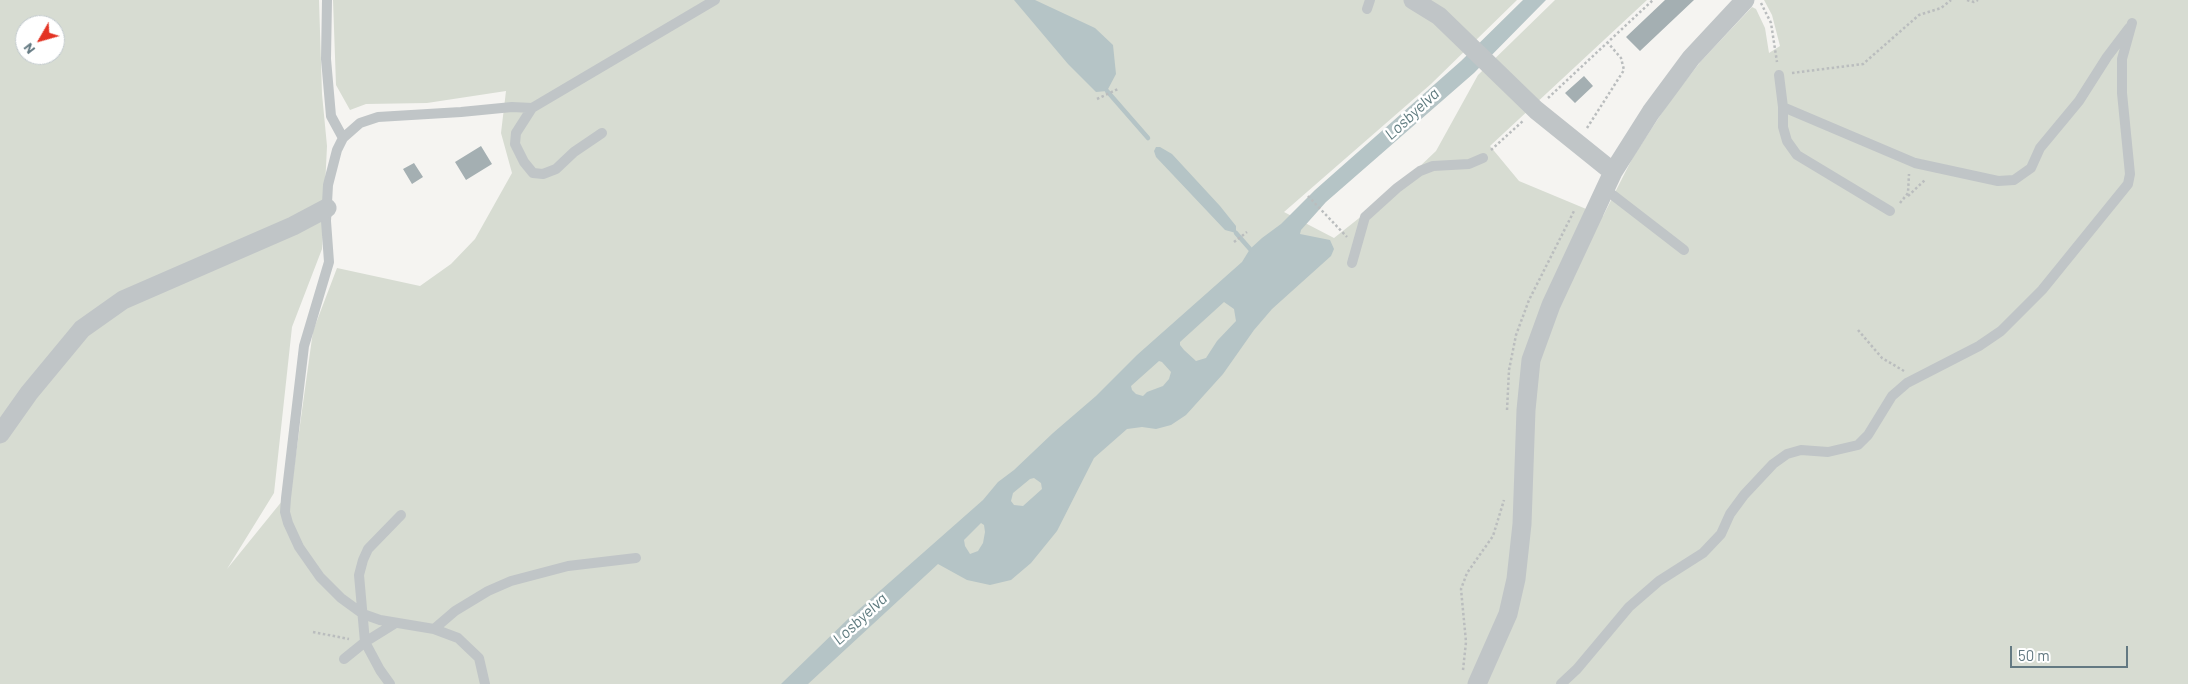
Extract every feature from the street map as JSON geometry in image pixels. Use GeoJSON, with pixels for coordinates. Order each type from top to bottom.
{"type":"FeatureCollection","features":[{"type":"Feature","properties":{"kind":"street"},"geometry":{"type":"LineString","coordinates":[[1413,0],[1439,16],[1536,110],[1613,172]]}},
{"type":"Feature","properties":{"kind":"street"},"geometry":{"type":"LineString","coordinates":[[1477,684],[1508,614],[1516,579],[1522,524],[1526,410],[1531,360],[1550,305],[1613,172],[1651,112],[1690,58],[1745,0]]}},
{"type":"Feature","properties":{"kind":"street"},"geometry":{"type":"LineString","coordinates":[[0,434],[29,392],[82,329],[123,300],[294,226],[327,208]]}},
{"type":"Feature","properties":{"kind":"lane"},"geometry":{"type":"LineString","coordinates":[[327,0],[326,59],[331,116],[343,138]]}},
{"type":"Feature","properties":{"kind":"lane"},"geometry":{"type":"LineString","coordinates":[[696,12],[701,0]]}},
{"type":"Feature","properties":{"kind":"lane"},"geometry":{"type":"LineString","coordinates":[[602,134],[574,152],[556,169],[543,174],[534,173],[524,162],[515,144],[516,133],[532,108],[715,0]]}},
{"type":"Feature","properties":{"kind":"lane"},"geometry":{"type":"LineString","coordinates":[[1561,684],[1577,670],[1629,607],[1659,581],[1702,553],[1721,534],[1730,514],[1744,495],[1773,464],[1787,454],[1801,450],[1828,452],[1858,444],[1868,435],[1892,396],[1916,378],[1979,346],[2001,332],[2042,290],[2128,184],[2130,174],[2122,93],[2122,59],[2132,23],[2107,57],[2079,101],[2040,148],[2031,168],[2014,180],[1998,181],[1909,161],[1783,107]]}},
{"type":"Feature","properties":{"kind":"lane"},"geometry":{"type":"LineString","coordinates":[[1779,75],[1783,107],[1783,127],[1787,141],[1797,155],[1890,211]]}},
{"type":"Feature","properties":{"kind":"lane"},"geometry":{"type":"LineString","coordinates":[[485,684],[479,658],[458,638],[434,629],[394,624],[363,614],[341,598],[320,577],[294,537],[285,512],[296,402],[304,346],[329,262],[327,208],[330,175],[337,150],[343,138],[360,123],[378,117],[397,114],[461,112],[512,107],[532,108]]}},
{"type":"Feature","properties":{"kind":"lane"},"geometry":{"type":"LineString","coordinates":[[1352,263],[1364,217],[1405,182],[1420,171],[1433,166],[1469,164],[1482,158]]}},
{"type":"Feature","properties":{"kind":"lane"},"geometry":{"type":"LineString","coordinates":[[1605,189],[1684,250]]}},
{"type":"Feature","properties":{"kind":"lane"},"geometry":{"type":"LineString","coordinates":[[390,684],[365,642],[359,575],[368,549],[401,516]]}},
{"type":"Feature","properties":{"kind":"lane"},"geometry":{"type":"LineString","coordinates":[[434,629],[455,611],[511,581],[568,566],[636,558]]}},
{"type":"Feature","properties":{"kind":"lane"},"geometry":{"type":"LineString","coordinates":[[344,659],[365,642],[394,624]]}},
{"type":"Feature","properties":{"kind":"path"},"geometry":{"type":"LineString","coordinates":[[1482,158],[1536,110],[1652,0]]}},
{"type":"Feature","properties":{"kind":"path"},"geometry":{"type":"LineString","coordinates":[[1759,0],[1772,23],[1779,75],[1863,64],[1919,15],[1941,8],[1951,0]]}},
{"type":"Feature","properties":{"kind":"path"},"geometry":{"type":"LineString","coordinates":[[1967,0],[1974,2],[1978,0]]}},
{"type":"Feature","properties":{"kind":"path"},"geometry":{"type":"LineString","coordinates":[[1576,144],[1624,70],[1621,58],[1608,43]]}},
{"type":"Feature","properties":{"kind":"path"},"geometry":{"type":"LineString","coordinates":[[1097,99],[1118,89]]}},
{"type":"Feature","properties":{"kind":"path"},"geometry":{"type":"LineString","coordinates":[[1906,198],[1909,185],[1909,161]]}},
{"type":"Feature","properties":{"kind":"path"},"geometry":{"type":"LineString","coordinates":[[1890,211],[1941,168]]}},
{"type":"Feature","properties":{"kind":"path"},"geometry":{"type":"LineString","coordinates":[[1308,196],[1357,247]]}},
{"type":"Feature","properties":{"kind":"path"},"geometry":{"type":"LineString","coordinates":[[1234,242],[1247,232]]}},
{"type":"Feature","properties":{"kind":"path"},"geometry":{"type":"LineString","coordinates":[[1858,330],[1882,358],[1916,378]]}},
{"type":"Feature","properties":{"kind":"path"},"geometry":{"type":"LineString","coordinates":[[313,632],[365,642]]}},
{"type":"Feature","properties":{"kind":"shaded area"},"geometry":{"type":"Polygon","coordinates":[[[0,0],[319,0],[322,94],[327,146],[322,249],[292,327],[274,493],[227,569],[291,490],[313,331],[337,268],[420,286],[451,264],[475,239],[512,173],[501,133],[506,91],[427,103],[366,104],[350,110],[336,85],[333,0],[1517,0],[1431,84],[1284,212],[1334,238],[1397,188],[1436,151],[1478,75],[1555,0],[1647,0],[1490,146],[1519,181],[1603,216],[1633,157],[1669,102],[1701,61],[1752,7],[1756,9],[1765,28],[1769,53],[1780,46],[1772,15],[1764,0],[2188,0],[2188,684],[0,684],[0,0]]]}},
{"type":"Feature","properties":{"kind":"water"},"geometry":{"type":"Polygon","coordinates":[[[1014,0],[1035,0],[1095,28],[1113,45],[1116,74],[1107,91],[1096,92],[1068,64],[1014,0]]]}},
{"type":"Feature","properties":{"kind":"water","name":"Losbyelva"},"geometry":{"type":"Polygon","coordinates":[[[1523,0],[1546,0],[1474,73],[1326,202],[1301,230],[1300,234],[1330,240],[1334,249],[1331,256],[1272,309],[1254,330],[1223,374],[1186,415],[1171,425],[1156,429],[1142,427],[1127,429],[1094,458],[1057,531],[1031,563],[1011,580],[990,585],[967,580],[938,564],[808,684],[781,684],[848,619],[983,500],[998,482],[1014,470],[1096,396],[1137,355],[1242,262],[1250,249],[1262,238],[1281,224],[1315,190],[1461,61],[1523,0]],[[1224,302],[1180,342],[1184,350],[1196,361],[1206,358],[1217,341],[1236,321],[1234,309],[1224,302]],[[1159,361],[1131,386],[1136,394],[1143,396],[1147,392],[1163,386],[1169,379],[1171,372],[1159,361]],[[1034,478],[1030,479],[1013,493],[1011,501],[1014,505],[1023,506],[1042,489],[1041,483],[1034,478]],[[981,523],[964,540],[970,554],[978,551],[983,543],[984,525],[981,523]]]}},
{"type":"Feature","properties":{"kind":"water"},"geometry":{"type":"Polygon","coordinates":[[[1156,147],[1160,147],[1172,154],[1220,206],[1236,226],[1236,233],[1225,230],[1156,157],[1154,151],[1156,147]]]}},
{"type":"Feature","properties":{"kind":"building"},"geometry":{"type":"Polygon","coordinates":[[[1665,0],[1694,0],[1640,51],[1626,37],[1665,0]]]}},
{"type":"Feature","properties":{"kind":"building"},"geometry":{"type":"Polygon","coordinates":[[[1584,76],[1593,86],[1575,103],[1565,93],[1584,76]]]}},
{"type":"Feature","properties":{"kind":"building"},"geometry":{"type":"Polygon","coordinates":[[[481,146],[492,164],[466,180],[455,162],[481,146]]]}},
{"type":"Feature","properties":{"kind":"building"},"geometry":{"type":"Polygon","coordinates":[[[414,163],[423,177],[412,184],[403,169],[414,163]]]}},
{"type":"Feature","properties":{"kind":"waterway"},"geometry":{"type":"LineString","coordinates":[[1107,91],[1148,138]]}},
{"type":"Feature","properties":{"kind":"waterway"},"geometry":{"type":"LineString","coordinates":[[1236,233],[1250,249]]}}]}
